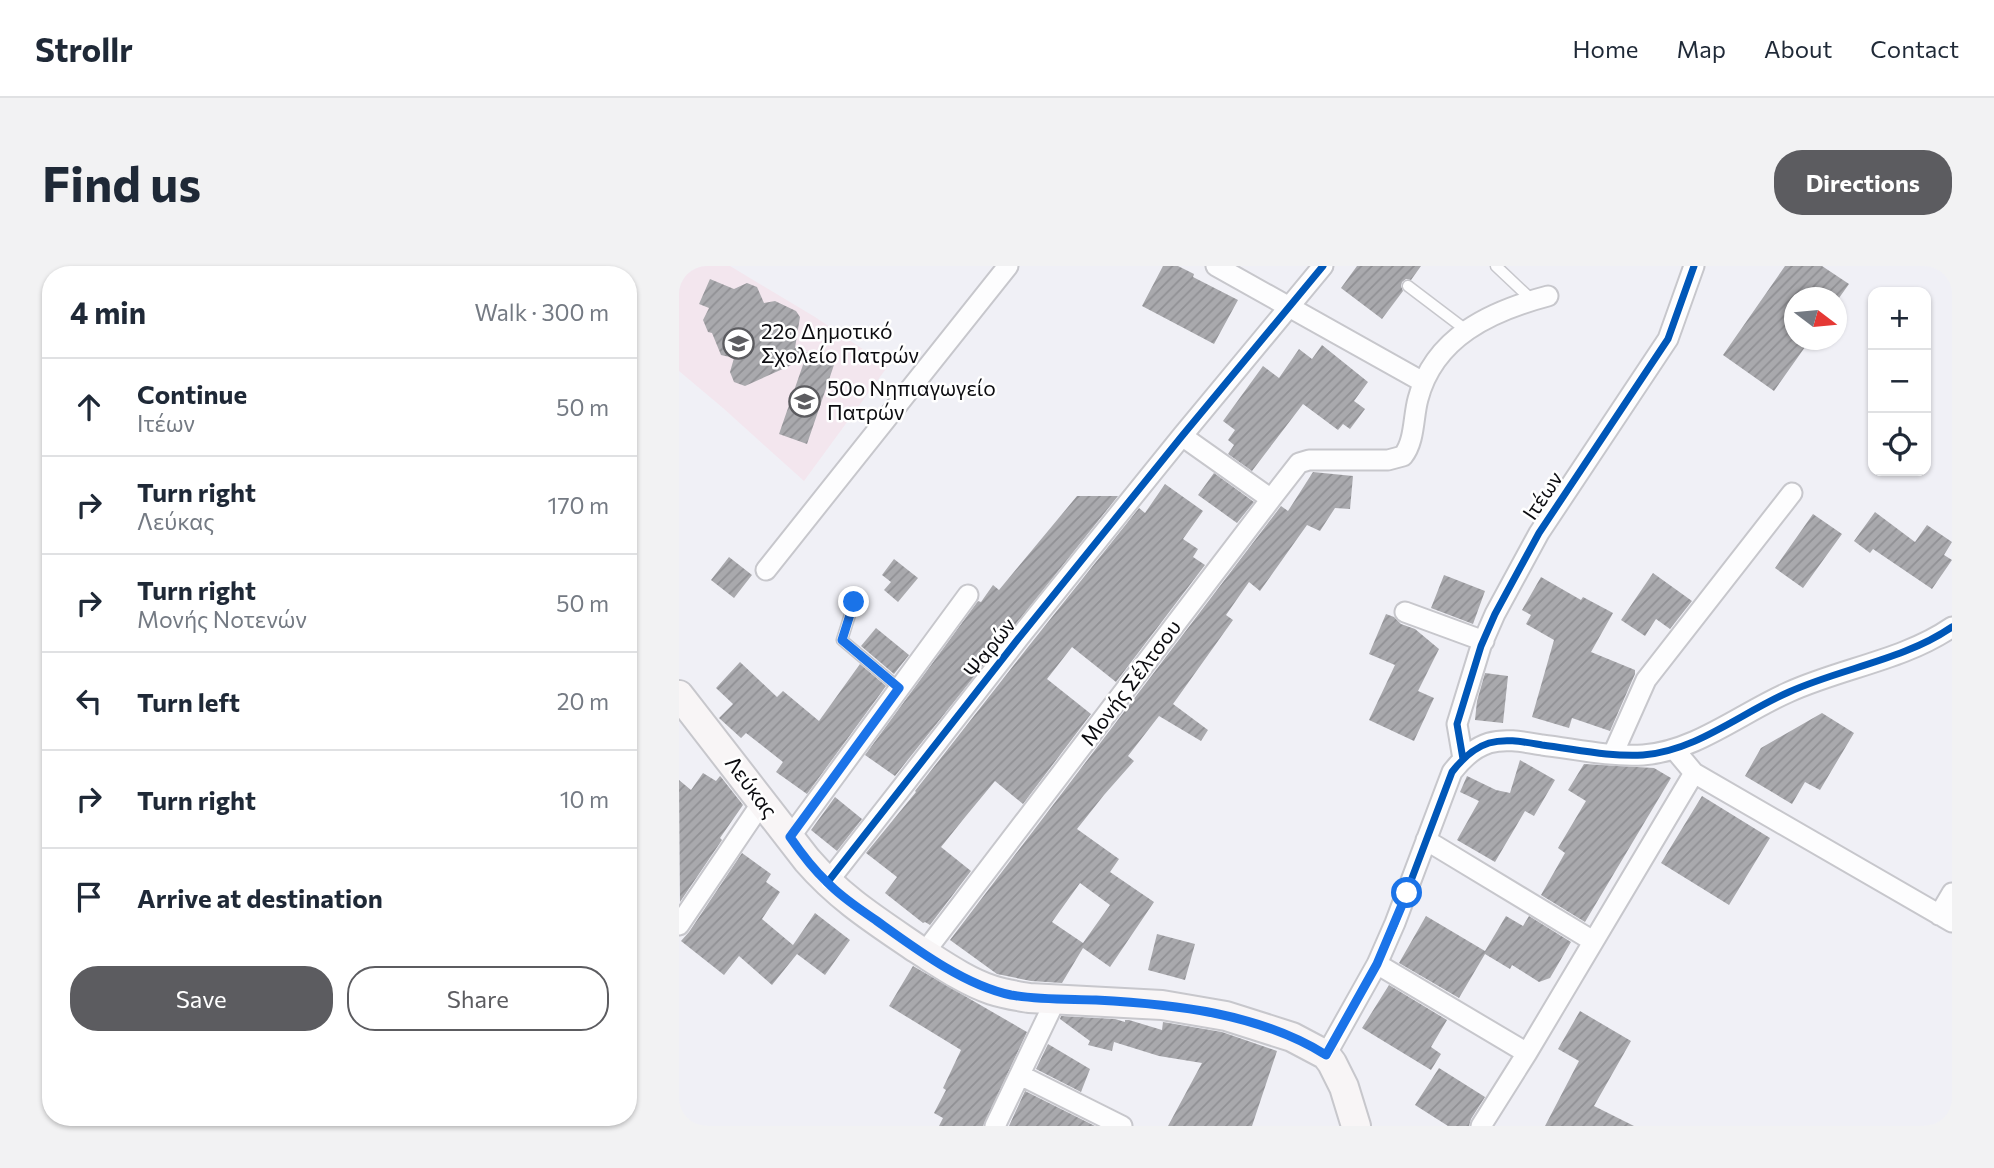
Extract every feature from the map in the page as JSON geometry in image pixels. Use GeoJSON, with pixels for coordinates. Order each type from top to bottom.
{"type":"FeatureCollection","features":[{"type":"Feature","properties":{"kind":"main road","name":"Λεύκας"},"geometry":{"type":"LineString","coordinates":[[679,695],[827,883],[846,899],[959,975],[992,990],[1029,998],[1162,1005],[1226,1016],[1291,1037],[1326,1055]]}},
{"type":"Feature","properties":{"kind":"main road"},"geometry":{"type":"LineString","coordinates":[[1326,1055],[1344,1087],[1356,1126]]}},
{"type":"Feature","properties":{"kind":"street"},"geometry":{"type":"LineString","coordinates":[[766,570],[1008,266]]}},
{"type":"Feature","properties":{"kind":"street"},"geometry":{"type":"LineString","coordinates":[[1216,266],[1423,382],[1440,354],[1466,330],[1500,311],[1540,298]]}},
{"type":"Feature","properties":{"kind":"street","name":"Ψαρών"},"geometry":{"type":"LineString","coordinates":[[827,883],[1018,639],[1323,266]]}},
{"type":"Feature","properties":{"kind":"street","name":"Ιτέων"},"geometry":{"type":"LineString","coordinates":[[1463,759],[1457,724],[1484,640],[1506,591],[1539,533],[1668,339],[1694,266]]}},
{"type":"Feature","properties":{"kind":"street","name":"Μονής Σέλτσου"},"geometry":{"type":"LineString","coordinates":[[924,953],[1299,463],[1309,460],[1388,460],[1403,457],[1409,449],[1423,382]]}},
{"type":"Feature","properties":{"kind":"street"},"geometry":{"type":"LineString","coordinates":[[1182,436],[1271,499]]}},
{"type":"Feature","properties":{"kind":"street"},"geometry":{"type":"LineString","coordinates":[[1613,754],[1646,680],[1792,493]]}},
{"type":"Feature","properties":{"kind":"street"},"geometry":{"type":"LineString","coordinates":[[790,837],[968,595]]}},
{"type":"Feature","properties":{"kind":"street"},"geometry":{"type":"LineString","coordinates":[[1405,612],[1484,640]]}},
{"type":"Feature","properties":{"kind":"street"},"geometry":{"type":"LineString","coordinates":[[1326,1055],[1377,964],[1407,893],[1452,772],[1476,748],[1508,740],[1613,754],[1643,755],[1674,749],[1791,691],[1919,645],[1952,627]]}},
{"type":"Feature","properties":{"kind":"street"},"geometry":{"type":"LineString","coordinates":[[1674,749],[1693,773],[1946,918],[1952,893]]}},
{"type":"Feature","properties":{"kind":"street"},"geometry":{"type":"LineString","coordinates":[[1481,1126],[1693,773]]}},
{"type":"Feature","properties":{"kind":"street"},"geometry":{"type":"LineString","coordinates":[[679,925],[763,801]]}},
{"type":"Feature","properties":{"kind":"street"},"geometry":{"type":"LineString","coordinates":[[1426,840],[1593,941]]}},
{"type":"Feature","properties":{"kind":"street"},"geometry":{"type":"LineString","coordinates":[[1377,964],[1527,1053]]}},
{"type":"Feature","properties":{"kind":"street"},"geometry":{"type":"LineString","coordinates":[[995,1126],[1056,999]]}},
{"type":"Feature","properties":{"kind":"street"},"geometry":{"type":"LineString","coordinates":[[1020,1075],[1122,1126]]}},
{"type":"Feature","properties":{"kind":"lane"},"geometry":{"type":"LineString","coordinates":[[1496,266],[1540,298]]}},
{"type":"Feature","properties":{"kind":"lane"},"geometry":{"type":"LineString","coordinates":[[1408,286],[1466,330]]}},
{"type":"Feature","properties":{"kind":"lane"},"geometry":{"type":"LineString","coordinates":[[854,602],[842,640],[899,688]]}},
{"type":"Feature","properties":{"kind":"shaded area"},"geometry":{"type":"Polygon","coordinates":[[[679,266],[730,266],[815,317],[888,366],[804,481],[679,371],[679,266]]]}},
{"type":"Feature","properties":{"kind":"building"},"geometry":{"type":"Polygon","coordinates":[[[1163,266],[1178,266],[1194,274],[1193,277],[1238,300],[1214,344],[1142,306],[1163,266]]]}},
{"type":"Feature","properties":{"kind":"building"},"geometry":{"type":"Polygon","coordinates":[[[1357,266],[1421,266],[1411,280],[1402,282],[1403,291],[1382,319],[1341,288],[1357,266]]]}},
{"type":"Feature","properties":{"kind":"building"},"geometry":{"type":"Polygon","coordinates":[[[1785,266],[1822,266],[1849,284],[1847,287],[1784,287],[1784,350],[1803,350],[1774,391],[1723,355],[1785,266]]]}},
{"type":"Feature","properties":{"kind":"building"},"geometry":{"type":"Polygon","coordinates":[[[710,279],[734,289],[747,283],[757,287],[764,303],[775,301],[796,311],[800,317],[795,348],[835,362],[807,444],[779,434],[805,359],[745,386],[734,382],[730,372],[734,358],[721,355],[703,320],[709,308],[699,304],[710,279]]]}},
{"type":"Feature","properties":{"kind":"building"},"geometry":{"type":"Polygon","coordinates":[[[1322,345],[1368,382],[1354,401],[1365,409],[1350,429],[1343,424],[1338,430],[1303,404],[1252,471],[1228,454],[1234,445],[1228,440],[1235,430],[1223,421],[1263,366],[1279,378],[1299,349],[1312,359],[1322,345]]]}},
{"type":"Feature","properties":{"kind":"building"},"geometry":{"type":"Polygon","coordinates":[[[1313,472],[1353,476],[1350,509],[1335,508],[1320,531],[1307,525],[1260,591],[1249,582],[1226,615],[1233,620],[1173,704],[1208,730],[1201,741],[1159,716],[1128,756],[1134,761],[1077,829],[1119,859],[1110,872],[1154,902],[1110,967],[1083,948],[1062,983],[1031,981],[997,974],[950,940],[1281,506],[1288,511],[1313,472]],[[1080,883],[1052,922],[1083,943],[1110,905],[1080,883]]]}},
{"type":"Feature","properties":{"kind":"building"},"geometry":{"type":"Polygon","coordinates":[[[1214,473],[1254,502],[1237,523],[1198,495],[1214,473]]]}},
{"type":"Feature","properties":{"kind":"building"},"geometry":{"type":"Polygon","coordinates":[[[1165,484],[1203,511],[1183,539],[1198,549],[1193,557],[1205,565],[1116,682],[1072,647],[1047,679],[1091,714],[1023,804],[995,781],[941,847],[971,871],[930,925],[923,923],[885,893],[897,877],[866,853],[1139,508],[1145,513],[1165,484]]]}},
{"type":"Feature","properties":{"kind":"building"},"geometry":{"type":"Polygon","coordinates":[[[1077,496],[1118,496],[895,776],[865,755],[978,601],[981,602],[993,585],[999,590],[1077,496]]]}},
{"type":"Feature","properties":{"kind":"building"},"geometry":{"type":"Polygon","coordinates":[[[1875,512],[1915,542],[1927,525],[1952,542],[1944,555],[1952,560],[1932,589],[1873,549],[1870,553],[1854,541],[1875,512]]]}},
{"type":"Feature","properties":{"kind":"building"},"geometry":{"type":"Polygon","coordinates":[[[1813,514],[1842,534],[1803,588],[1775,568],[1813,514]]]}},
{"type":"Feature","properties":{"kind":"building"},"geometry":{"type":"Polygon","coordinates":[[[729,557],[752,575],[734,598],[711,580],[729,557]]]}},
{"type":"Feature","properties":{"kind":"building"},"geometry":{"type":"Polygon","coordinates":[[[894,559],[918,578],[898,602],[884,590],[891,582],[882,575],[894,559]]]}},
{"type":"Feature","properties":{"kind":"building"},"geometry":{"type":"Polygon","coordinates":[[[1653,573],[1692,601],[1670,629],[1656,619],[1645,636],[1621,620],[1653,573]]]}},
{"type":"Feature","properties":{"kind":"building"},"geometry":{"type":"Polygon","coordinates":[[[1444,575],[1485,591],[1473,624],[1431,608],[1444,575]]]}},
{"type":"Feature","properties":{"kind":"building"},"geometry":{"type":"Polygon","coordinates":[[[1541,577],[1581,600],[1583,597],[1613,613],[1591,652],[1635,670],[1635,674],[1610,731],[1572,718],[1569,728],[1532,717],[1554,640],[1526,624],[1531,615],[1522,610],[1541,577]]]}},
{"type":"Feature","properties":{"kind":"building"},"geometry":{"type":"Polygon","coordinates":[[[1386,614],[1415,629],[1439,649],[1418,691],[1434,698],[1414,741],[1369,720],[1395,665],[1369,654],[1386,614]]]}},
{"type":"Feature","properties":{"kind":"building"},"geometry":{"type":"Polygon","coordinates":[[[876,628],[909,655],[894,674],[861,646],[876,628]]]}},
{"type":"Feature","properties":{"kind":"building"},"geometry":{"type":"Polygon","coordinates":[[[740,662],[777,697],[783,691],[819,721],[860,664],[886,686],[807,794],[776,772],[783,762],[746,733],[741,738],[719,718],[733,704],[716,688],[740,662]]]}},
{"type":"Feature","properties":{"kind":"building"},"geometry":{"type":"Polygon","coordinates":[[[1485,673],[1508,676],[1503,723],[1475,720],[1485,673]]]}},
{"type":"Feature","properties":{"kind":"building"},"geometry":{"type":"Polygon","coordinates":[[[1822,713],[1854,733],[1820,790],[1805,782],[1792,804],[1745,776],[1761,748],[1822,713]]]}},
{"type":"Feature","properties":{"kind":"building"},"geometry":{"type":"Polygon","coordinates":[[[1520,760],[1555,780],[1534,816],[1525,811],[1495,862],[1457,840],[1479,801],[1460,792],[1467,776],[1496,790],[1510,793],[1520,760]]]}},
{"type":"Feature","properties":{"kind":"building"},"geometry":{"type":"Polygon","coordinates":[[[1584,764],[1654,768],[1671,778],[1585,922],[1541,895],[1565,853],[1558,848],[1586,801],[1568,790],[1584,764]]]}},
{"type":"Feature","properties":{"kind":"building"},"geometry":{"type":"Polygon","coordinates":[[[703,773],[716,781],[720,776],[743,805],[680,902],[679,780],[691,790],[703,773]]]}},
{"type":"Feature","properties":{"kind":"building"},"geometry":{"type":"Polygon","coordinates":[[[1702,796],[1770,838],[1729,905],[1661,863],[1702,796]]]}},
{"type":"Feature","properties":{"kind":"building"},"geometry":{"type":"Polygon","coordinates":[[[835,797],[862,819],[837,851],[811,830],[835,797]]]}},
{"type":"Feature","properties":{"kind":"building"},"geometry":{"type":"Polygon","coordinates":[[[742,853],[771,874],[766,882],[780,892],[762,919],[793,945],[815,913],[850,940],[825,975],[797,954],[772,985],[739,956],[724,975],[681,941],[742,853]]]}},
{"type":"Feature","properties":{"kind":"building"},"geometry":{"type":"Polygon","coordinates":[[[1426,916],[1485,951],[1506,916],[1523,926],[1529,916],[1571,942],[1550,978],[1539,982],[1512,965],[1510,969],[1485,954],[1459,998],[1399,963],[1426,916]]]}},
{"type":"Feature","properties":{"kind":"building"},"geometry":{"type":"Polygon","coordinates":[[[1157,934],[1195,944],[1185,980],[1148,970],[1157,934]]]}},
{"type":"Feature","properties":{"kind":"building"},"geometry":{"type":"Polygon","coordinates":[[[913,966],[1027,1032],[983,1126],[939,1126],[943,1118],[934,1113],[961,1050],[889,1006],[913,966]]]}},
{"type":"Feature","properties":{"kind":"building"},"geometry":{"type":"Polygon","coordinates":[[[1389,985],[1447,1020],[1431,1047],[1441,1054],[1431,1070],[1362,1028],[1389,985]]]}},
{"type":"Feature","properties":{"kind":"building"},"geometry":{"type":"Polygon","coordinates":[[[1580,1011],[1631,1041],[1594,1106],[1634,1126],[1545,1126],[1579,1061],[1558,1049],[1580,1011]]]}},
{"type":"Feature","properties":{"kind":"building"},"geometry":{"type":"Polygon","coordinates":[[[1061,1016],[1125,1022],[1129,1020],[1162,1030],[1163,1022],[1222,1032],[1277,1051],[1252,1126],[1168,1126],[1202,1063],[1159,1056],[1114,1042],[1112,1051],[1088,1045],[1090,1041],[1060,1019],[1061,1016]]]}},
{"type":"Feature","properties":{"kind":"building"},"geometry":{"type":"Polygon","coordinates":[[[1048,1044],[1090,1069],[1081,1092],[1036,1069],[1048,1044]]]}},
{"type":"Feature","properties":{"kind":"building"},"geometry":{"type":"Polygon","coordinates":[[[1439,1068],[1485,1097],[1469,1126],[1448,1126],[1415,1105],[1439,1068]]]}},
{"type":"Feature","properties":{"kind":"building"},"geometry":{"type":"Polygon","coordinates":[[[1025,1091],[1095,1126],[1009,1126],[1025,1091]]]}},
{"type":"Feature","properties":{"kind":"cycle path"},"geometry":{"type":"LineString","coordinates":[[827,883],[1018,639],[1323,266]]}},
{"type":"Feature","properties":{"kind":"cycle path"},"geometry":{"type":"LineString","coordinates":[[1463,759],[1457,724],[1481,646],[1495,614],[1539,533],[1668,339],[1694,266]]}},
{"type":"Feature","properties":{"kind":"cycle path"},"geometry":{"type":"LineString","coordinates":[[1326,1055],[1377,964],[1452,772],[1473,751],[1489,743],[1508,741],[1618,755],[1663,752],[1700,739],[1789,692],[1914,648],[1952,627]]}},
{"type":"Feature","properties":{"kind":"place","name":"22ο Δημοτικό Σχολείο Πατρών"},"geometry":{"type":"Point","coordinates":[738,344]}},
{"type":"Feature","properties":{"kind":"place","name":"50o Νηπιαγωγείο Πατρών"},"geometry":{"type":"Point","coordinates":[804,401]}},
{"type":"Feature","properties":{"kind":"route"},"geometry":{"type":"LineString","coordinates":[[854,602],[842,640],[899,688],[790,837],[827,883],[846,899],[924,953],[976,984],[1029,998],[1162,1005],[1226,1016],[1291,1037],[1326,1055],[1377,964],[1407,893]]}}]}
